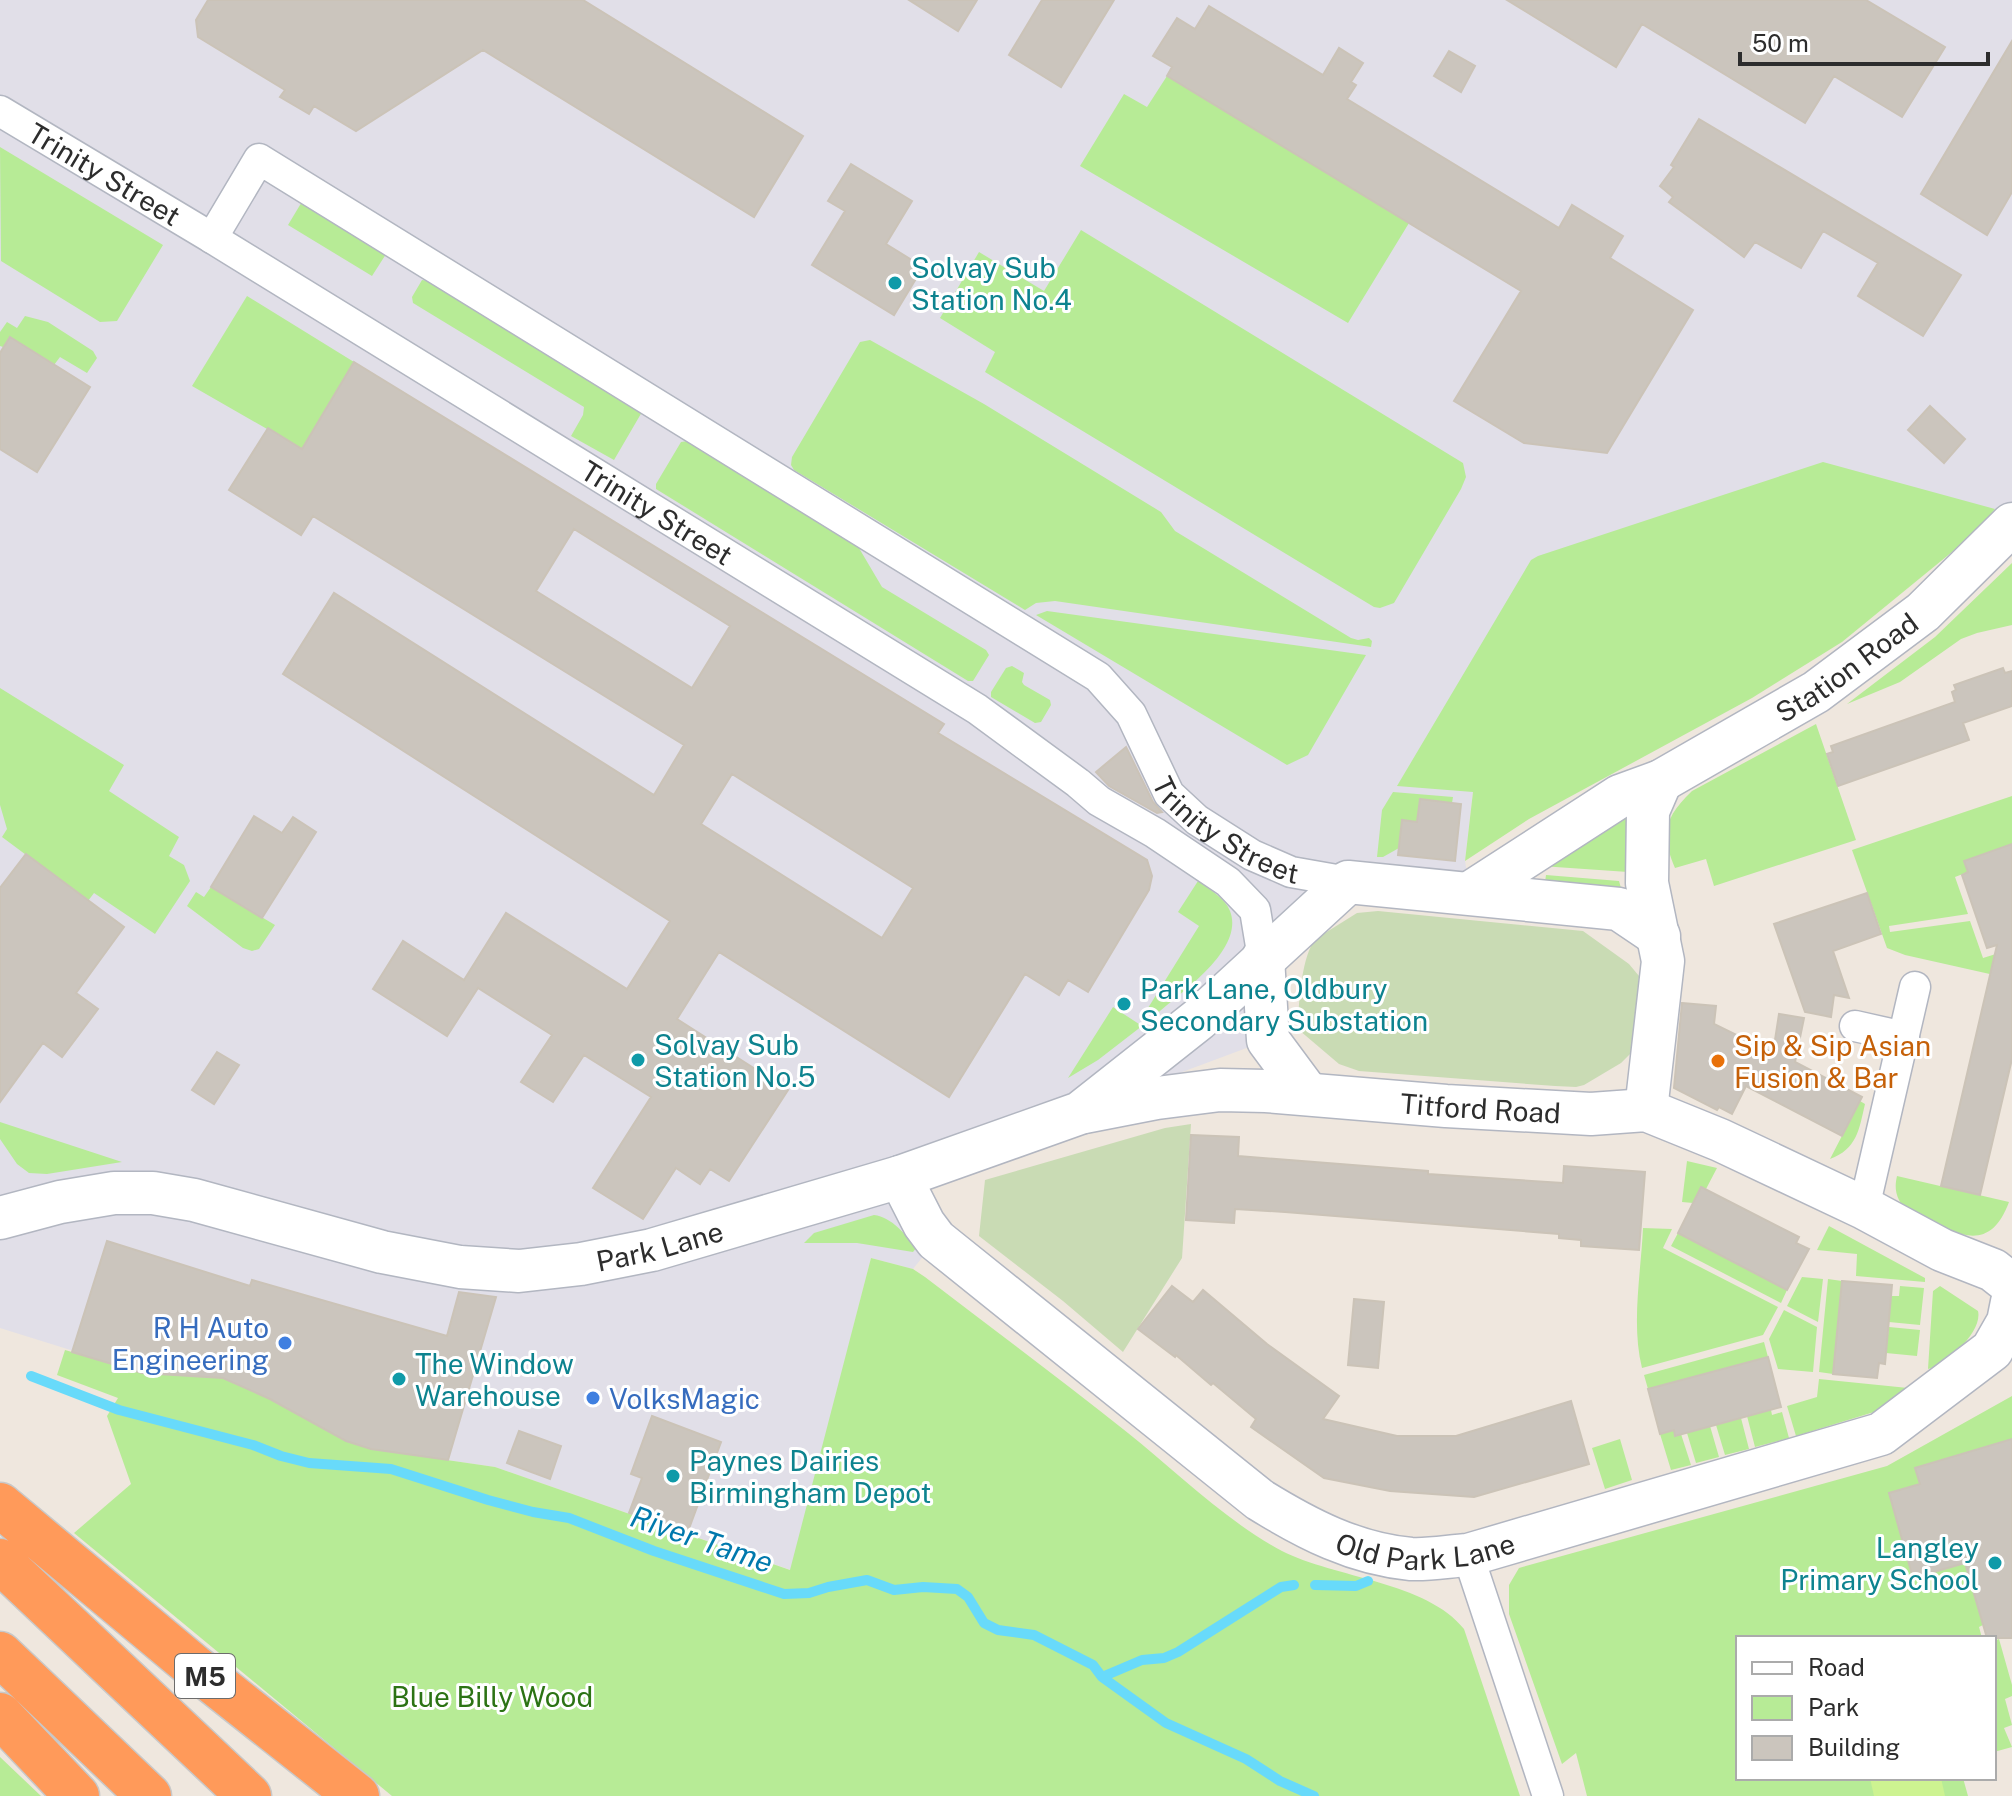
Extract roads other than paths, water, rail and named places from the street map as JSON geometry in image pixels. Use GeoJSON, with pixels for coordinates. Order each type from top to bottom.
{"type":"FeatureCollection","features":[{"type":"Feature","properties":{"kind":"highway","name":"M5"},"geometry":{"type":"LineString","coordinates":[[0,1505],[193,1666],[357,1796]]}},
{"type":"Feature","properties":{"kind":"highway","name":"M5"},"geometry":{"type":"LineString","coordinates":[[12,1572],[249,1796]]}},
{"type":"Feature","properties":{"kind":"highway"},"geometry":{"type":"LineString","coordinates":[[0,1654],[149,1796]]}},
{"type":"Feature","properties":{"kind":"highway"},"geometry":{"type":"LineString","coordinates":[[0,1715],[77,1796]]}},
{"type":"Feature","properties":{"kind":"main road","name":"Station Road"},"geometry":{"type":"LineString","coordinates":[[1470,893],[1620,796],[1661,781],[1816,692],[1923,612],[2012,524]]}},
{"type":"Feature","properties":{"kind":"main road"},"geometry":{"type":"LineString","coordinates":[[1646,1110],[1663,961],[1647,883],[1648,811],[1661,781]]}},
{"type":"Feature","properties":{"kind":"main road","name":"Trinity Street"},"geometry":{"type":"LineString","coordinates":[[1308,1094],[1268,1040],[1263,958],[1348,882],[1619,909],[1659,936]]}},
{"type":"Feature","properties":{"kind":"main road","name":"Park Lane"},"geometry":{"type":"LineString","coordinates":[[1,1214],[114,1193],[153,1193],[194,1200],[382,1252],[460,1267],[519,1271],[581,1264],[652,1250],[900,1177],[1080,1113],[1199,1019],[1263,958]]}},
{"type":"Feature","properties":{"kind":"main road","name":"Titford Road"},"geometry":{"type":"LineString","coordinates":[[1080,1113],[1220,1090],[1591,1114],[1646,1110],[1720,1140],[1864,1208],[1942,1250],[1993,1270],[2012,1285]]}},
{"type":"Feature","properties":{"kind":"main road","name":"Old Park Lane"},"geometry":{"type":"LineString","coordinates":[[900,1177],[924,1224],[936,1240],[1260,1500],[1312,1532],[1368,1551],[1413,1559],[1468,1555],[1881,1434],[1992,1350],[2008,1322],[2012,1302]]}},
{"type":"Feature","properties":{"kind":"street","name":"Trinity Street"},"geometry":{"type":"LineString","coordinates":[[0,111],[977,709],[1099,801],[1142,825],[1228,882],[1255,910],[1263,958]]}},
{"type":"Feature","properties":{"kind":"street","name":"Trinity Street"},"geometry":{"type":"LineString","coordinates":[[212,238],[259,159],[1098,677],[1131,714],[1169,794],[1197,820],[1252,855],[1291,872],[1348,882]]}},
{"type":"Feature","properties":{"kind":"street"},"geometry":{"type":"LineString","coordinates":[[1864,1208],[1915,987]]}},
{"type":"Feature","properties":{"kind":"street"},"geometry":{"type":"LineString","coordinates":[[1855,1026],[1904,1037]]}},
{"type":"Feature","properties":{"kind":"street"},"geometry":{"type":"LineString","coordinates":[[1468,1555],[1546,1789]]}},
{"type":"Feature","properties":{"kind":"waterway","name":"River Tame"},"geometry":{"type":"LineString","coordinates":[[31,1376],[119,1410],[253,1445],[281,1456],[309,1463],[391,1469],[488,1500],[569,1518],[654,1551],[784,1594],[809,1593],[867,1580],[894,1590],[923,1587],[957,1589],[968,1597],[984,1623],[998,1630],[1034,1635],[1093,1665],[1102,1677],[1166,1723],[1246,1759],[1280,1781],[1314,1796]]}},
{"type":"Feature","properties":{"kind":"waterway"},"geometry":{"type":"LineString","coordinates":[[1315,1585],[1356,1586],[1368,1581]]}},
{"type":"Feature","properties":{"kind":"waterway"},"geometry":{"type":"LineString","coordinates":[[1102,1677],[1142,1660],[1164,1658],[1178,1652],[1281,1587],[1294,1585]]}},
{"type":"Feature","properties":{"kind":"place","name":"Solvay Sub Station No.4"},"geometry":{"type":"Point","coordinates":[895,283]}},
{"type":"Feature","properties":{"kind":"place","name":"Park Lane, Oldbury Secondary Substation"},"geometry":{"type":"Point","coordinates":[1124,1004]}},
{"type":"Feature","properties":{"kind":"place","name":"Solvay Sub Station No.5"},"geometry":{"type":"Point","coordinates":[638,1060]}},
{"type":"Feature","properties":{"kind":"place","name":"Sip & Sip Asian Fusion & Bar"},"geometry":{"type":"Point","coordinates":[1718,1061]}},
{"type":"Feature","properties":{"kind":"place","name":"R H Auto Engineering"},"geometry":{"type":"Point","coordinates":[285,1343]}},
{"type":"Feature","properties":{"kind":"place","name":"The Window Warehouse"},"geometry":{"type":"Point","coordinates":[399,1379]}},
{"type":"Feature","properties":{"kind":"place","name":"VolksMagic"},"geometry":{"type":"Point","coordinates":[593,1398]}},
{"type":"Feature","properties":{"kind":"place","name":"Paynes Dairies Birmingham Depot"},"geometry":{"type":"Point","coordinates":[673,1476]}},
{"type":"Feature","properties":{"kind":"place","name":"Langley Primary School"},"geometry":{"type":"Point","coordinates":[1995,1563]}},
{"type":"Feature","properties":{"kind":"park label","name":"Blue Billy Wood"},"geometry":{"type":"Point","coordinates":[492,1696]}}]}
